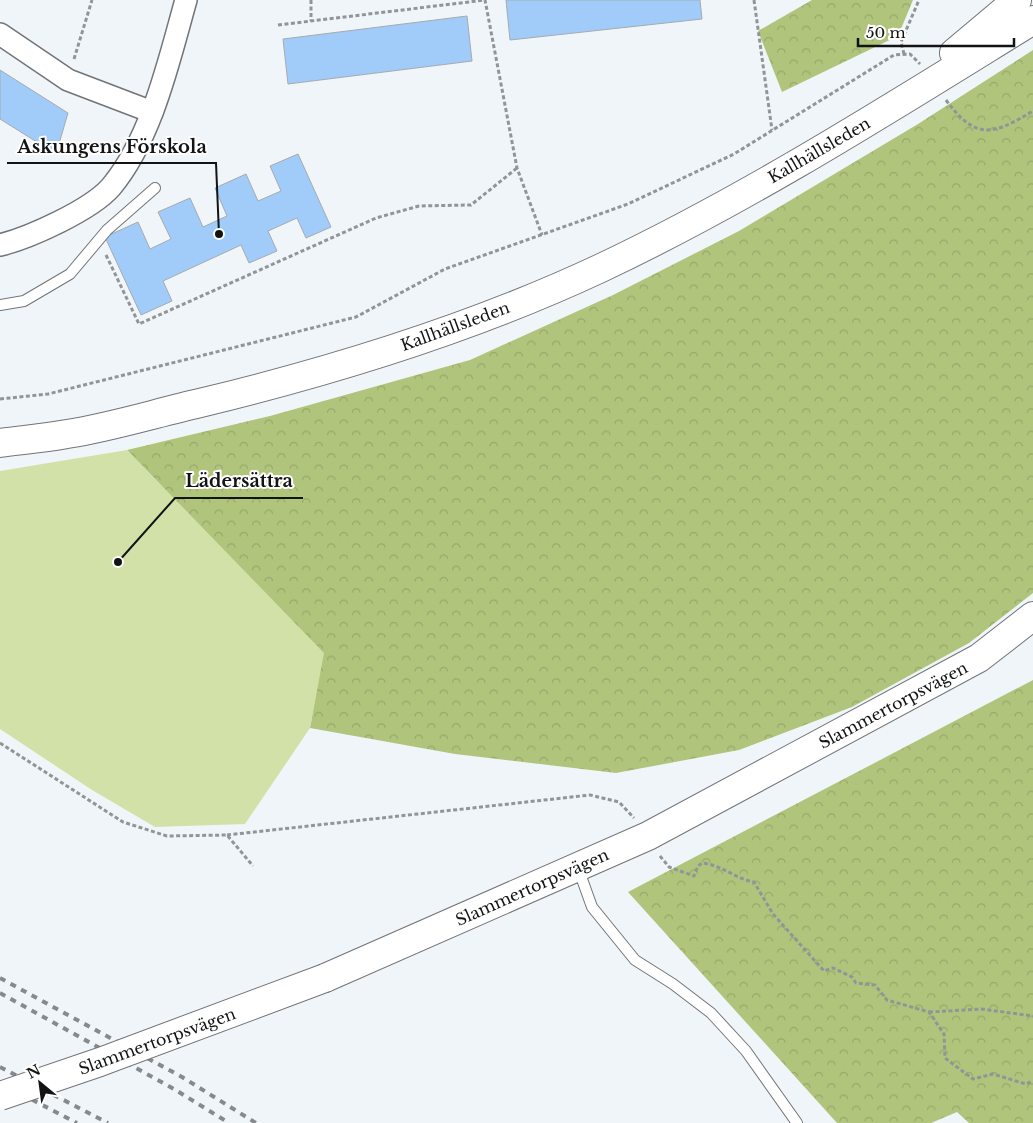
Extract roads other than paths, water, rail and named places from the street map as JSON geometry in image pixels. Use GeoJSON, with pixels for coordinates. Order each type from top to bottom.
{"type":"FeatureCollection","features":[{"type":"Feature","properties":{"kind":"street"},"geometry":{"type":"LineString","coordinates":[[0,245],[16,241],[84,208],[110,188],[130,160],[152,112],[186,0]]}},
{"type":"Feature","properties":{"kind":"street","name":"Kallhällsleden"},"geometry":{"type":"LineString","coordinates":[[876,117],[1017,0]]}},
{"type":"Feature","properties":{"kind":"street","name":"Kallhällsleden"},"geometry":{"type":"LineString","coordinates":[[0,443],[69,434],[263,388],[316,374],[458,328],[600,268],[724,205],[876,117],[1033,20]]}},
{"type":"Feature","properties":{"kind":"street"},"geometry":{"type":"LineString","coordinates":[[0,34],[68,80],[152,112]]}},
{"type":"Feature","properties":{"kind":"street","name":"Slammertorpsvägen"},"geometry":{"type":"LineString","coordinates":[[0,1096],[100,1062],[324,978],[578,867],[652,844],[979,658],[1033,616]]}},
{"type":"Feature","properties":{"kind":"lane"},"geometry":{"type":"LineString","coordinates":[[0,305],[24,301],[70,274],[99,240],[156,188]]}},
{"type":"Feature","properties":{"kind":"lane"},"geometry":{"type":"LineString","coordinates":[[578,867],[592,907],[635,960],[673,984],[711,1013],[746,1051],[797,1123]]}},
{"type":"Feature","properties":{"kind":"railway"},"geometry":{"type":"LineString","coordinates":[[0,978],[182,1077],[256,1123]]}},
{"type":"Feature","properties":{"kind":"railway"},"geometry":{"type":"LineString","coordinates":[[0,993],[174,1089],[229,1123]]}},
{"type":"Feature","properties":{"kind":"railway"},"geometry":{"type":"LineString","coordinates":[[0,1067],[108,1123]]}},
{"type":"Feature","properties":{"kind":"railway"},"geometry":{"type":"LineString","coordinates":[[0,1083],[77,1123]]}},
{"type":"Feature","properties":{"kind":"place","name":"Askungens Förskola"},"geometry":{"type":"Point","coordinates":[219,234]}},
{"type":"Feature","properties":{"kind":"place","name":"Lädersättra"},"geometry":{"type":"Point","coordinates":[118,562]}}]}
